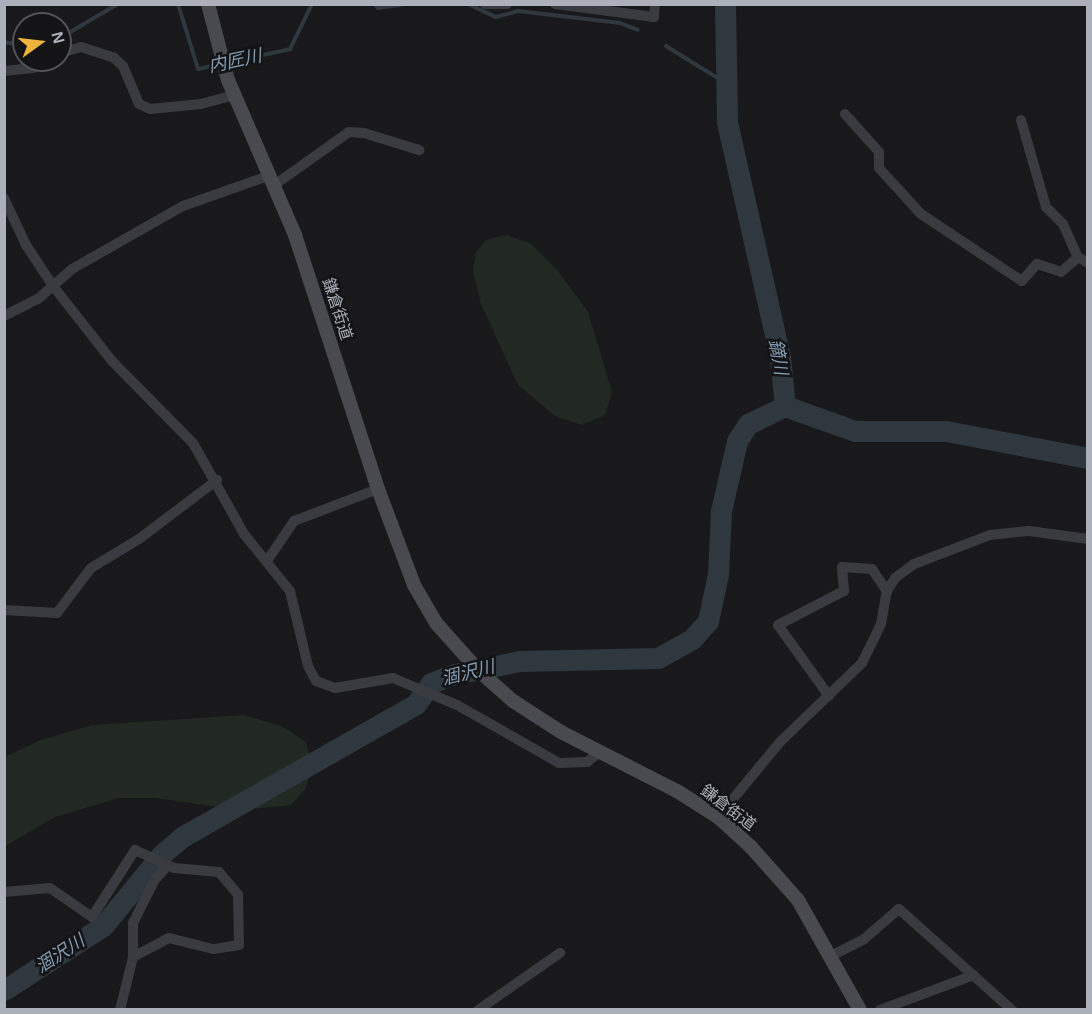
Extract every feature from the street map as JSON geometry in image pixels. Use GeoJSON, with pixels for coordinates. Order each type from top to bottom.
{"type":"FeatureCollection","features":[{"type":"Feature","properties":{"kind":"street","name":"鎌倉街道"},"geometry":{"type":"LineString","coordinates":[[208,4],[234,95],[295,235],[378,489],[414,585],[436,623],[478,670],[513,700],[600,752],[677,790],[718,817],[770,865],[798,900],[860,1010]]}},
{"type":"Feature","properties":{"kind":"street"},"geometry":{"type":"LineString","coordinates":[[485,4],[507,4]]}},
{"type":"Feature","properties":{"kind":"street"},"geometry":{"type":"LineString","coordinates":[[555,4],[654,17],[655,4]]}},
{"type":"Feature","properties":{"kind":"street"},"geometry":{"type":"LineString","coordinates":[[72,50],[81,47],[114,58],[123,66],[139,104],[150,109],[201,104],[234,95]]}},
{"type":"Feature","properties":{"kind":"street"},"geometry":{"type":"LineString","coordinates":[[845,114],[879,152],[879,168],[921,214],[1022,281],[1037,264],[1062,272],[1083,260],[1063,224],[1046,207],[1021,120]]}},
{"type":"Feature","properties":{"kind":"street"},"geometry":{"type":"LineString","coordinates":[[4,316],[53,286],[72,269],[183,206],[270,181],[349,132],[364,132],[419,150]]}},
{"type":"Feature","properties":{"kind":"street"},"geometry":{"type":"LineString","coordinates":[[4,198],[26,245],[53,286],[112,361],[172,418],[216,480],[244,534],[290,591],[308,666],[316,681],[335,688],[393,678],[458,705],[559,764],[587,762],[600,752]]}},
{"type":"Feature","properties":{"kind":"street"},"geometry":{"type":"LineString","coordinates":[[4,610],[57,613],[91,568],[139,539],[216,480]]}},
{"type":"Feature","properties":{"kind":"street"},"geometry":{"type":"LineString","coordinates":[[267,561],[294,521],[378,489]]}},
{"type":"Feature","properties":{"kind":"street"},"geometry":{"type":"LineString","coordinates":[[718,817],[780,742],[862,663],[874,644],[887,591],[914,564],[990,535],[1029,531],[1088,539]]}},
{"type":"Feature","properties":{"kind":"street"},"geometry":{"type":"LineString","coordinates":[[828,696],[778,625],[844,591],[842,567],[872,569],[887,591]]}},
{"type":"Feature","properties":{"kind":"street"},"geometry":{"type":"LineString","coordinates":[[4,892],[50,888],[92,917],[135,850],[168,865],[219,872],[238,895],[239,945],[213,949],[169,938],[133,957]]}},
{"type":"Feature","properties":{"kind":"street"},"geometry":{"type":"LineString","coordinates":[[120,1010],[133,957],[133,923],[154,881],[168,865]]}},
{"type":"Feature","properties":{"kind":"street"},"geometry":{"type":"LineString","coordinates":[[831,956],[864,939],[899,909],[1012,1010]]}},
{"type":"Feature","properties":{"kind":"street"},"geometry":{"type":"LineString","coordinates":[[478,1010],[561,953]]}},
{"type":"Feature","properties":{"kind":"street"},"geometry":{"type":"LineString","coordinates":[[880,1010],[974,975]]}},
{"type":"Feature","properties":{"kind":"shaded area"},"geometry":{"type":"Polygon","coordinates":[[[506,235],[530,243],[558,271],[588,312],[612,392],[605,415],[582,425],[555,416],[518,385],[481,304],[473,271],[476,252],[486,240],[506,235]]]}},
{"type":"Feature","properties":{"kind":"shaded area"},"geometry":{"type":"Polygon","coordinates":[[[244,715],[283,727],[306,742],[312,765],[306,788],[291,805],[241,810],[155,798],[118,798],[55,817],[5,846],[5,757],[41,740],[92,725],[244,715]]]}},
{"type":"Feature","properties":{"kind":"waterway","name":"内匠川"},"geometry":{"type":"LineString","coordinates":[[72,31],[118,4]]}},
{"type":"Feature","properties":{"kind":"waterway","name":"内匠川"},"geometry":{"type":"LineString","coordinates":[[178,4],[198,69],[220,64]]}},
{"type":"Feature","properties":{"kind":"waterway","name":"内匠川"},"geometry":{"type":"LineString","coordinates":[[227,63],[290,49],[312,4]]}},
{"type":"Feature","properties":{"kind":"waterway","name":"内匠川"},"geometry":{"type":"LineString","coordinates":[[375,4],[378,8],[408,4]]}},
{"type":"Feature","properties":{"kind":"waterway","name":"内匠川"},"geometry":{"type":"LineString","coordinates":[[468,4],[496,17],[518,11],[620,23],[638,30]]}},
{"type":"Feature","properties":{"kind":"waterway"},"geometry":{"type":"LineString","coordinates":[[716,4],[724,26]]}},
{"type":"Feature","properties":{"kind":"waterway","name":"鏑川"},"geometry":{"type":"LineString","coordinates":[[725,4],[727,122],[780,357],[785,406]]}},
{"type":"Feature","properties":{"kind":"waterway","name":"内匠川"},"geometry":{"type":"LineString","coordinates":[[4,42],[12,44]]}},
{"type":"Feature","properties":{"kind":"waterway","name":"内匠川"},"geometry":{"type":"LineString","coordinates":[[666,46],[724,82]]}},
{"type":"Feature","properties":{"kind":"waterway","name":"鏑川"},"geometry":{"type":"LineString","coordinates":[[785,406],[855,431],[946,431],[1088,458]]}},
{"type":"Feature","properties":{"kind":"waterway","name":"涸沢川"},"geometry":{"type":"LineString","coordinates":[[4,990],[103,926],[162,854],[182,837],[416,704],[431,683],[455,674],[520,661],[658,658],[692,639],[708,621],[718,574],[721,511],[737,441],[748,424],[785,406]]}}]}
